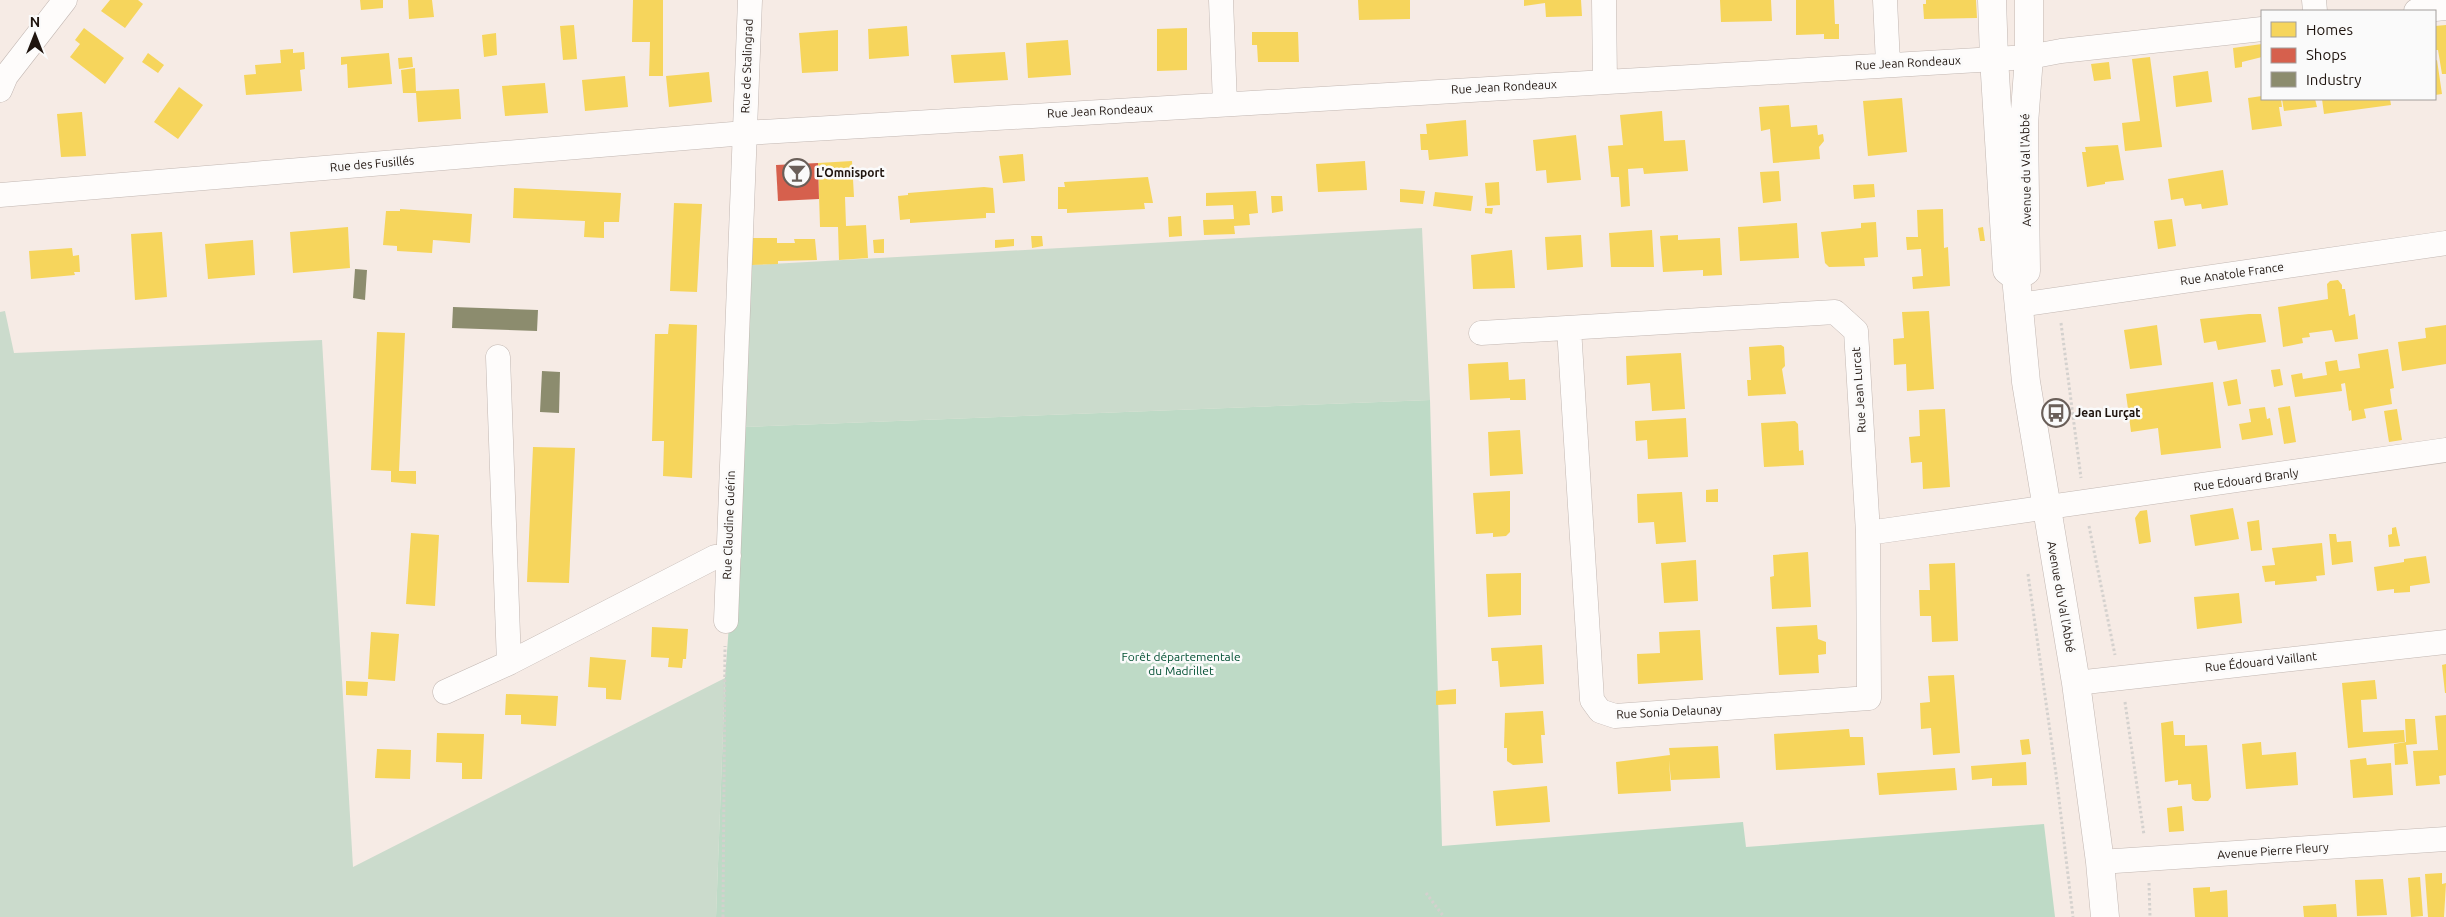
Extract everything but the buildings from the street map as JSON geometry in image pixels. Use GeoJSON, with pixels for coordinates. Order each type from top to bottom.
{"type":"FeatureCollection","features":[{"type":"Feature","properties":{"kind":"main road"},"geometry":{"type":"LineString","coordinates":[[1992,0],[1994,58]]}},
{"type":"Feature","properties":{"kind":"main road"},"geometry":{"type":"LineString","coordinates":[[2029,0],[2029,57]]}},
{"type":"Feature","properties":{"kind":"main road","name":"Avenue du Val l'Abbé"},"geometry":{"type":"LineString","coordinates":[[2016,277],[2026,270],[2024,124],[2029,57]]}},
{"type":"Feature","properties":{"kind":"main road","name":"Avenue du Val l'Abbé"},"geometry":{"type":"LineString","coordinates":[[1994,58],[2006,270],[2016,277]]}},
{"type":"Feature","properties":{"kind":"main road","name":"Avenue du Val l'Abbé"},"geometry":{"type":"LineString","coordinates":[[2016,277],[2026,382],[2045,508],[2076,683],[2100,862],[2105,917]]}},
{"type":"Feature","properties":{"kind":"street"},"geometry":{"type":"LineString","coordinates":[[0,90],[6,76],[65,0]]}},
{"type":"Feature","properties":{"kind":"street","name":"Rue de Stalingrad"},"geometry":{"type":"LineString","coordinates":[[745,133],[750,0]]}},
{"type":"Feature","properties":{"kind":"street"},"geometry":{"type":"LineString","coordinates":[[1221,0],[1225,104]]}},
{"type":"Feature","properties":{"kind":"street"},"geometry":{"type":"LineString","coordinates":[[1604,0],[1605,81]]}},
{"type":"Feature","properties":{"kind":"street"},"geometry":{"type":"LineString","coordinates":[[1885,0],[1888,64]]}},
{"type":"Feature","properties":{"kind":"street"},"geometry":{"type":"LineString","coordinates":[[2426,10],[2446,8]]}},
{"type":"Feature","properties":{"kind":"street","name":"Rue Jean Rondeaux"},"geometry":{"type":"LineString","coordinates":[[745,133],[2029,57],[2061,51],[2261,28]]}},
{"type":"Feature","properties":{"kind":"street","name":"Rue des Fusillés"},"geometry":{"type":"LineString","coordinates":[[0,195],[745,133]]}},
{"type":"Feature","properties":{"kind":"street","name":"Rue Claudine Guérin"},"geometry":{"type":"LineString","coordinates":[[726,621],[745,133]]}},
{"type":"Feature","properties":{"kind":"street","name":"Rue Anatole France"},"geometry":{"type":"LineString","coordinates":[[2018,305],[2446,243]]}},
{"type":"Feature","properties":{"kind":"street","name":"Rue Jean Lurcat"},"geometry":{"type":"LineString","coordinates":[[1481,333],[1835,312],[1856,331],[1868,532]]}},
{"type":"Feature","properties":{"kind":"street","name":"Rue Sonia Delaunay"},"geometry":{"type":"LineString","coordinates":[[1568,328],[1592,700],[1600,711],[1615,716],[1869,698],[1868,532]]}},
{"type":"Feature","properties":{"kind":"street"},"geometry":{"type":"LineString","coordinates":[[498,357],[509,663]]}},
{"type":"Feature","properties":{"kind":"street","name":"Rue Edouard Branly"},"geometry":{"type":"LineString","coordinates":[[2045,508],[2446,450]]}},
{"type":"Feature","properties":{"kind":"street"},"geometry":{"type":"LineString","coordinates":[[1868,532],[2045,508]]}},
{"type":"Feature","properties":{"kind":"street"},"geometry":{"type":"LineString","coordinates":[[445,692],[509,663],[715,557],[729,556]]}},
{"type":"Feature","properties":{"kind":"street","name":"Rue Édouard Vaillant"},"geometry":{"type":"LineString","coordinates":[[2076,683],[2446,642]]}},
{"type":"Feature","properties":{"kind":"street","name":"Avenue Pierre Fleury"},"geometry":{"type":"LineString","coordinates":[[2100,862],[2446,839]]}},
{"type":"Feature","properties":{"kind":"path"},"geometry":{"type":"LineString","coordinates":[[723,917],[726,621]]}},
{"type":"Feature","properties":{"kind":"path"},"geometry":{"type":"LineString","coordinates":[[2123,692],[2144,837]]}},
{"type":"Feature","properties":{"kind":"path"},"geometry":{"type":"LineString","coordinates":[[2149,876],[2150,917]]}},
{"type":"Feature","properties":{"kind":"path"},"geometry":{"type":"LineString","coordinates":[[1426,893],[1444,917]]}},
{"type":"Feature","properties":{"kind":"green space"},"geometry":{"type":"Polygon","coordinates":[[[1422,228],[1430,400],[744,427],[752,265],[1422,228]]]}},
{"type":"Feature","properties":{"kind":"green space"},"geometry":{"type":"Polygon","coordinates":[[[5,311],[14,353],[322,340],[353,867],[725,678],[716,917],[0,917],[0,312],[5,311]]]}},
{"type":"Feature","properties":{"kind":"green space","name":"Forêt départementale du Madrillet"},"geometry":{"type":"Polygon","coordinates":[[[1430,400],[1442,846],[1743,822],[1746,847],[2044,824],[2055,917],[716,917],[725,678],[744,427],[1430,400]]]}},
{"type":"Feature","properties":{"kind":"place","name":"L'Omnisport"},"geometry":{"type":"Point","coordinates":[797,173]}},
{"type":"Feature","properties":{"kind":"place","name":"Jean Lurçat"},"geometry":{"type":"Point","coordinates":[2056,413]}}]}
